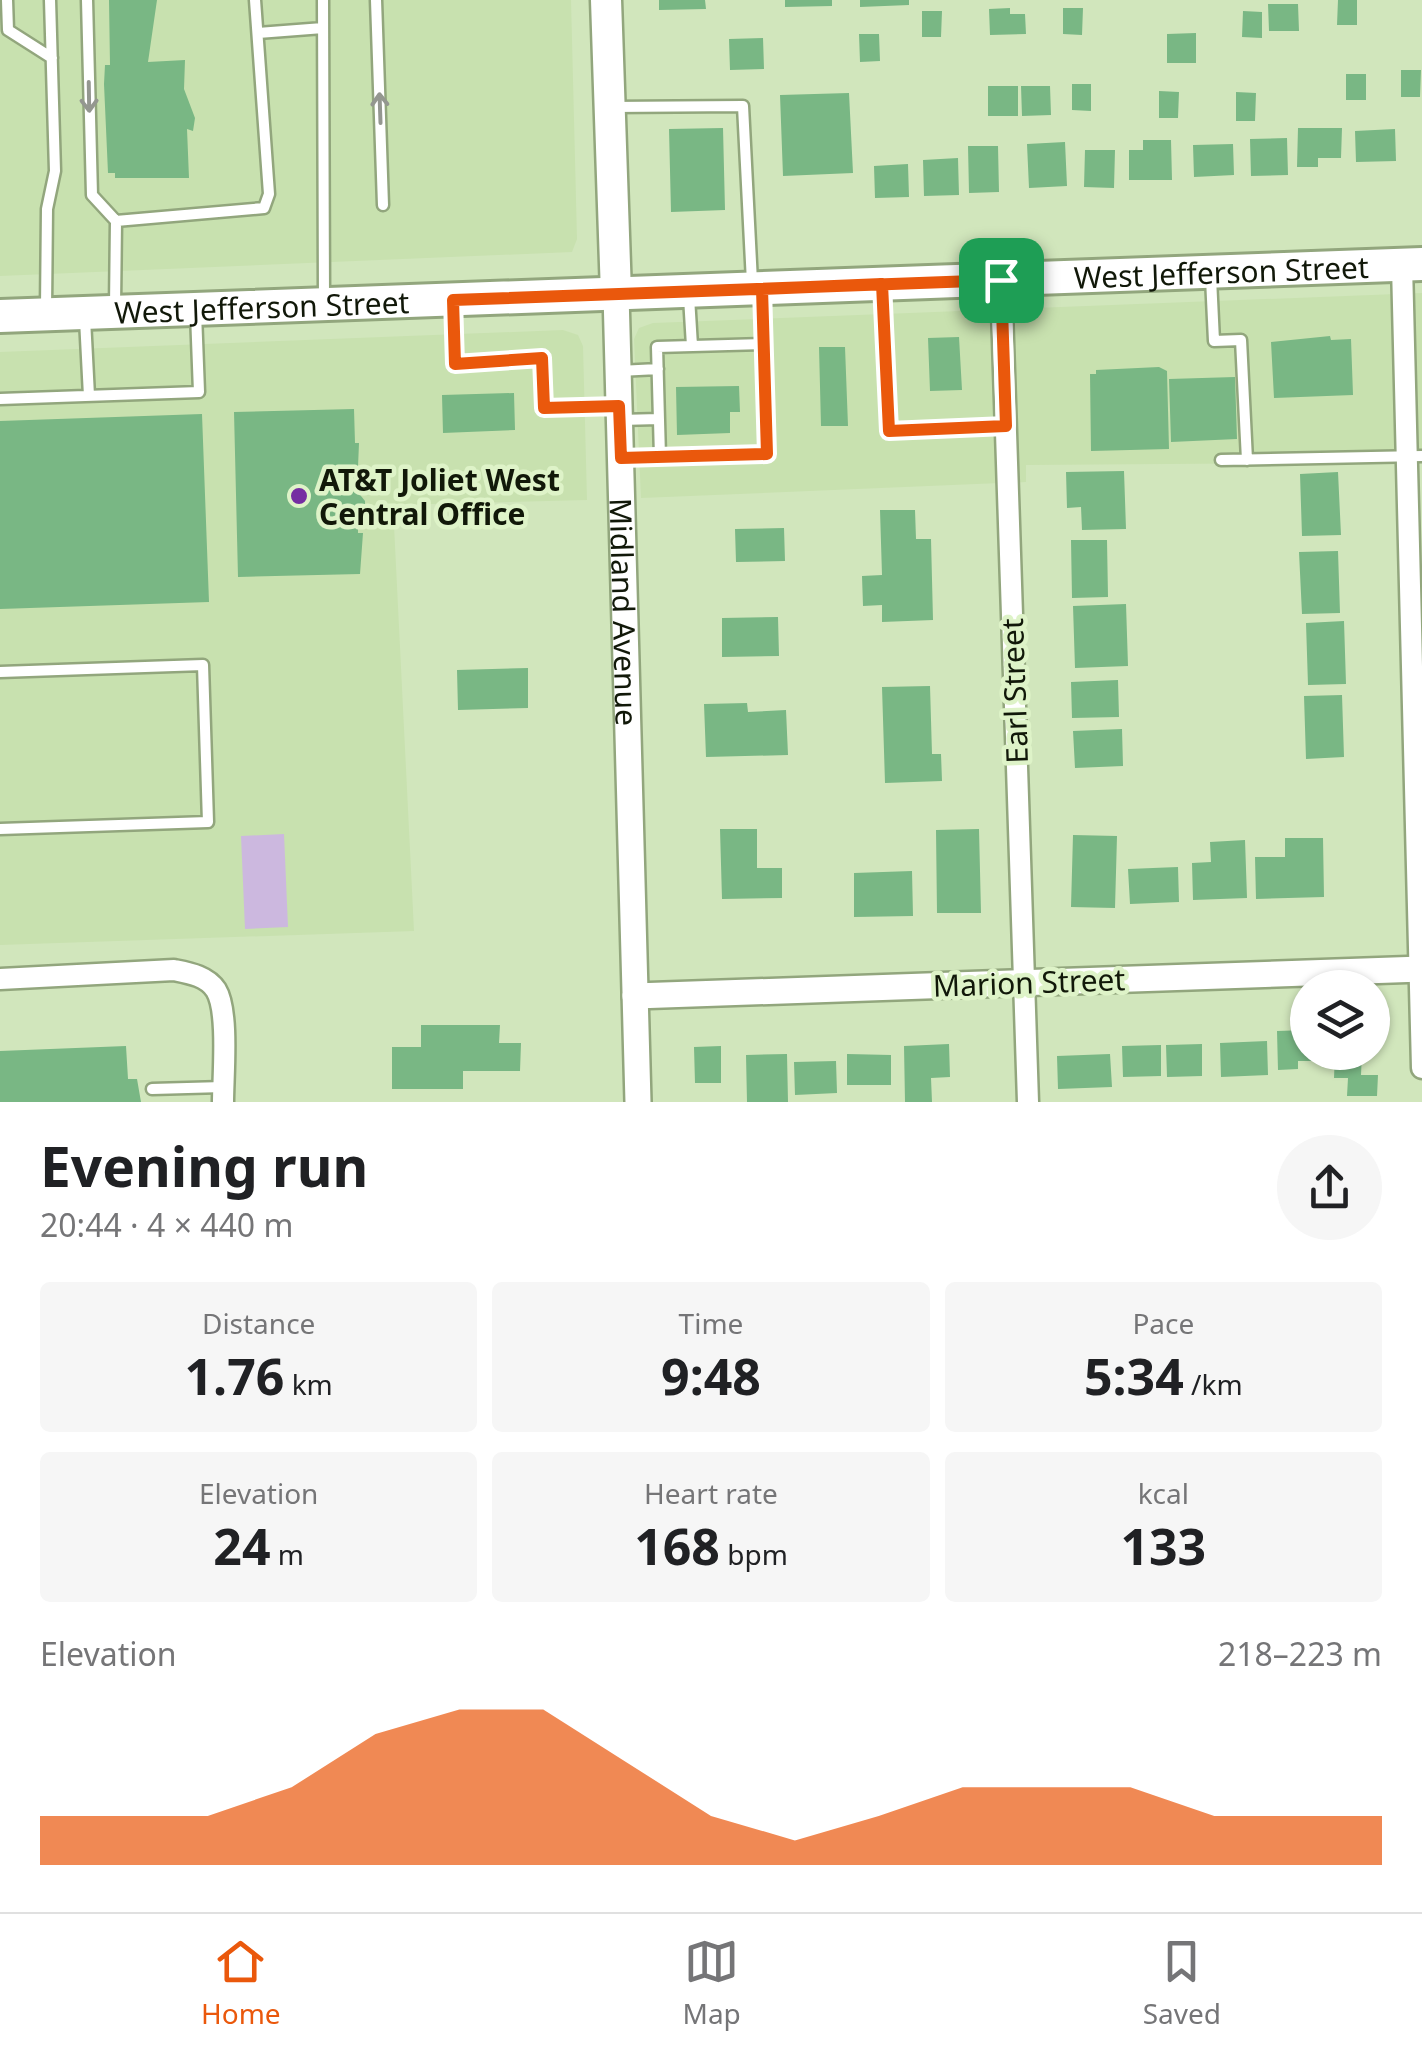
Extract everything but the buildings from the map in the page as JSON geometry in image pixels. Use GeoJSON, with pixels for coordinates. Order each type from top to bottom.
{"type":"FeatureCollection","features":[{"type":"Feature","properties":{"kind":"main road","name":"Midland Avenue"},"geometry":{"type":"LineString","coordinates":[[606,0],[616,294]]}},
{"type":"Feature","properties":{"kind":"main road","name":"West Jefferson Street"},"geometry":{"type":"LineString","coordinates":[[0,316],[1412,264]]}},
{"type":"Feature","properties":{"kind":"street"},"geometry":{"type":"LineString","coordinates":[[1412,264],[1422,1068]]}},
{"type":"Feature","properties":{"kind":"street","name":"Earl Street"},"geometry":{"type":"LineString","coordinates":[[1001,280],[1028,1102]]}},
{"type":"Feature","properties":{"kind":"street","name":"Midland Avenue"},"geometry":{"type":"LineString","coordinates":[[616,294],[638,1102]]}},
{"type":"Feature","properties":{"kind":"street","name":"Marion Street"},"geometry":{"type":"LineString","coordinates":[[636,996],[1420,969]]}},
{"type":"Feature","properties":{"kind":"street"},"geometry":{"type":"LineString","coordinates":[[0,980],[174,970],[199,976],[216,990],[222,1009],[223,1095]]}},
{"type":"Feature","properties":{"kind":"lane"},"geometry":{"type":"LineString","coordinates":[[6,0],[8,30],[52,58]]}},
{"type":"Feature","properties":{"kind":"lane"},"geometry":{"type":"LineString","coordinates":[[46,314],[47,208],[56,171],[50,0]]}},
{"type":"Feature","properties":{"kind":"lane"},"geometry":{"type":"LineString","coordinates":[[88,0],[92,196],[116,221]]}},
{"type":"Feature","properties":{"kind":"lane"},"geometry":{"type":"LineString","coordinates":[[116,221],[264,208],[270,194],[255,0]]}},
{"type":"Feature","properties":{"kind":"lane"},"geometry":{"type":"LineString","coordinates":[[323,0],[324,304]]}},
{"type":"Feature","properties":{"kind":"lane"},"geometry":{"type":"LineString","coordinates":[[376,0],[382,206]]}},
{"type":"Feature","properties":{"kind":"lane"},"geometry":{"type":"LineString","coordinates":[[258,33],[324,28]]}},
{"type":"Feature","properties":{"kind":"lane"},"geometry":{"type":"LineString","coordinates":[[610,107],[743,106],[764,344],[767,454],[621,458]]}},
{"type":"Feature","properties":{"kind":"lane"},"geometry":{"type":"LineString","coordinates":[[88,396],[116,221]]}},
{"type":"Feature","properties":{"kind":"lane"},"geometry":{"type":"LineString","coordinates":[[1211,272],[1214,341],[1240,340],[1248,460]]}},
{"type":"Feature","properties":{"kind":"lane"},"geometry":{"type":"LineString","coordinates":[[882,284],[889,431],[1006,426]]}},
{"type":"Feature","properties":{"kind":"lane"},"geometry":{"type":"LineString","coordinates":[[688,291],[692,346]]}},
{"type":"Feature","properties":{"kind":"lane"},"geometry":{"type":"LineString","coordinates":[[453,300],[455,364],[542,358],[544,408],[659,420]]}},
{"type":"Feature","properties":{"kind":"lane"},"geometry":{"type":"LineString","coordinates":[[0,399],[199,392],[196,309]]}},
{"type":"Feature","properties":{"kind":"lane"},"geometry":{"type":"LineString","coordinates":[[660,457],[657,347],[764,344]]}},
{"type":"Feature","properties":{"kind":"lane"},"geometry":{"type":"LineString","coordinates":[[619,371],[658,369]]}},
{"type":"Feature","properties":{"kind":"lane"},"geometry":{"type":"LineString","coordinates":[[1222,460],[1414,456]]}},
{"type":"Feature","properties":{"kind":"lane"},"geometry":{"type":"LineString","coordinates":[[0,672],[203,664],[208,822],[0,829]]}},
{"type":"Feature","properties":{"kind":"lane"},"geometry":{"type":"LineString","coordinates":[[152,1089],[223,1095]]}},
{"type":"Feature","properties":{"kind":"shaded area"},"geometry":{"type":"Polygon","coordinates":[[[0,0],[571,0],[577,239],[572,252],[0,276],[0,0]]]}},
{"type":"Feature","properties":{"kind":"shaded area"},"geometry":{"type":"Polygon","coordinates":[[[1422,293],[1422,462],[1026,465],[1026,482],[641,498],[634,339],[639,328],[653,323],[1422,293]]]}},
{"type":"Feature","properties":{"kind":"shaded area"},"geometry":{"type":"Polygon","coordinates":[[[563,330],[578,335],[583,346],[587,500],[393,505],[414,931],[0,945],[0,352],[563,330]]]}},
{"type":"Feature","properties":{"kind":"shaded area"},"geometry":{"type":"Polygon","coordinates":[[[284,834],[288,927],[245,929],[241,836],[284,834]]]}},
{"type":"Feature","properties":{"kind":"place","name":"AT&T Joliet West Central Office"},"geometry":{"type":"Point","coordinates":[299,496]}},
{"type":"Feature","properties":{"kind":"route"},"geometry":{"type":"LineString","coordinates":[[1001,280],[453,300],[455,364],[542,358],[544,408],[619,406],[621,458],[767,454],[762,289],[882,284],[889,431],[1006,426],[1001,280]]}}]}
